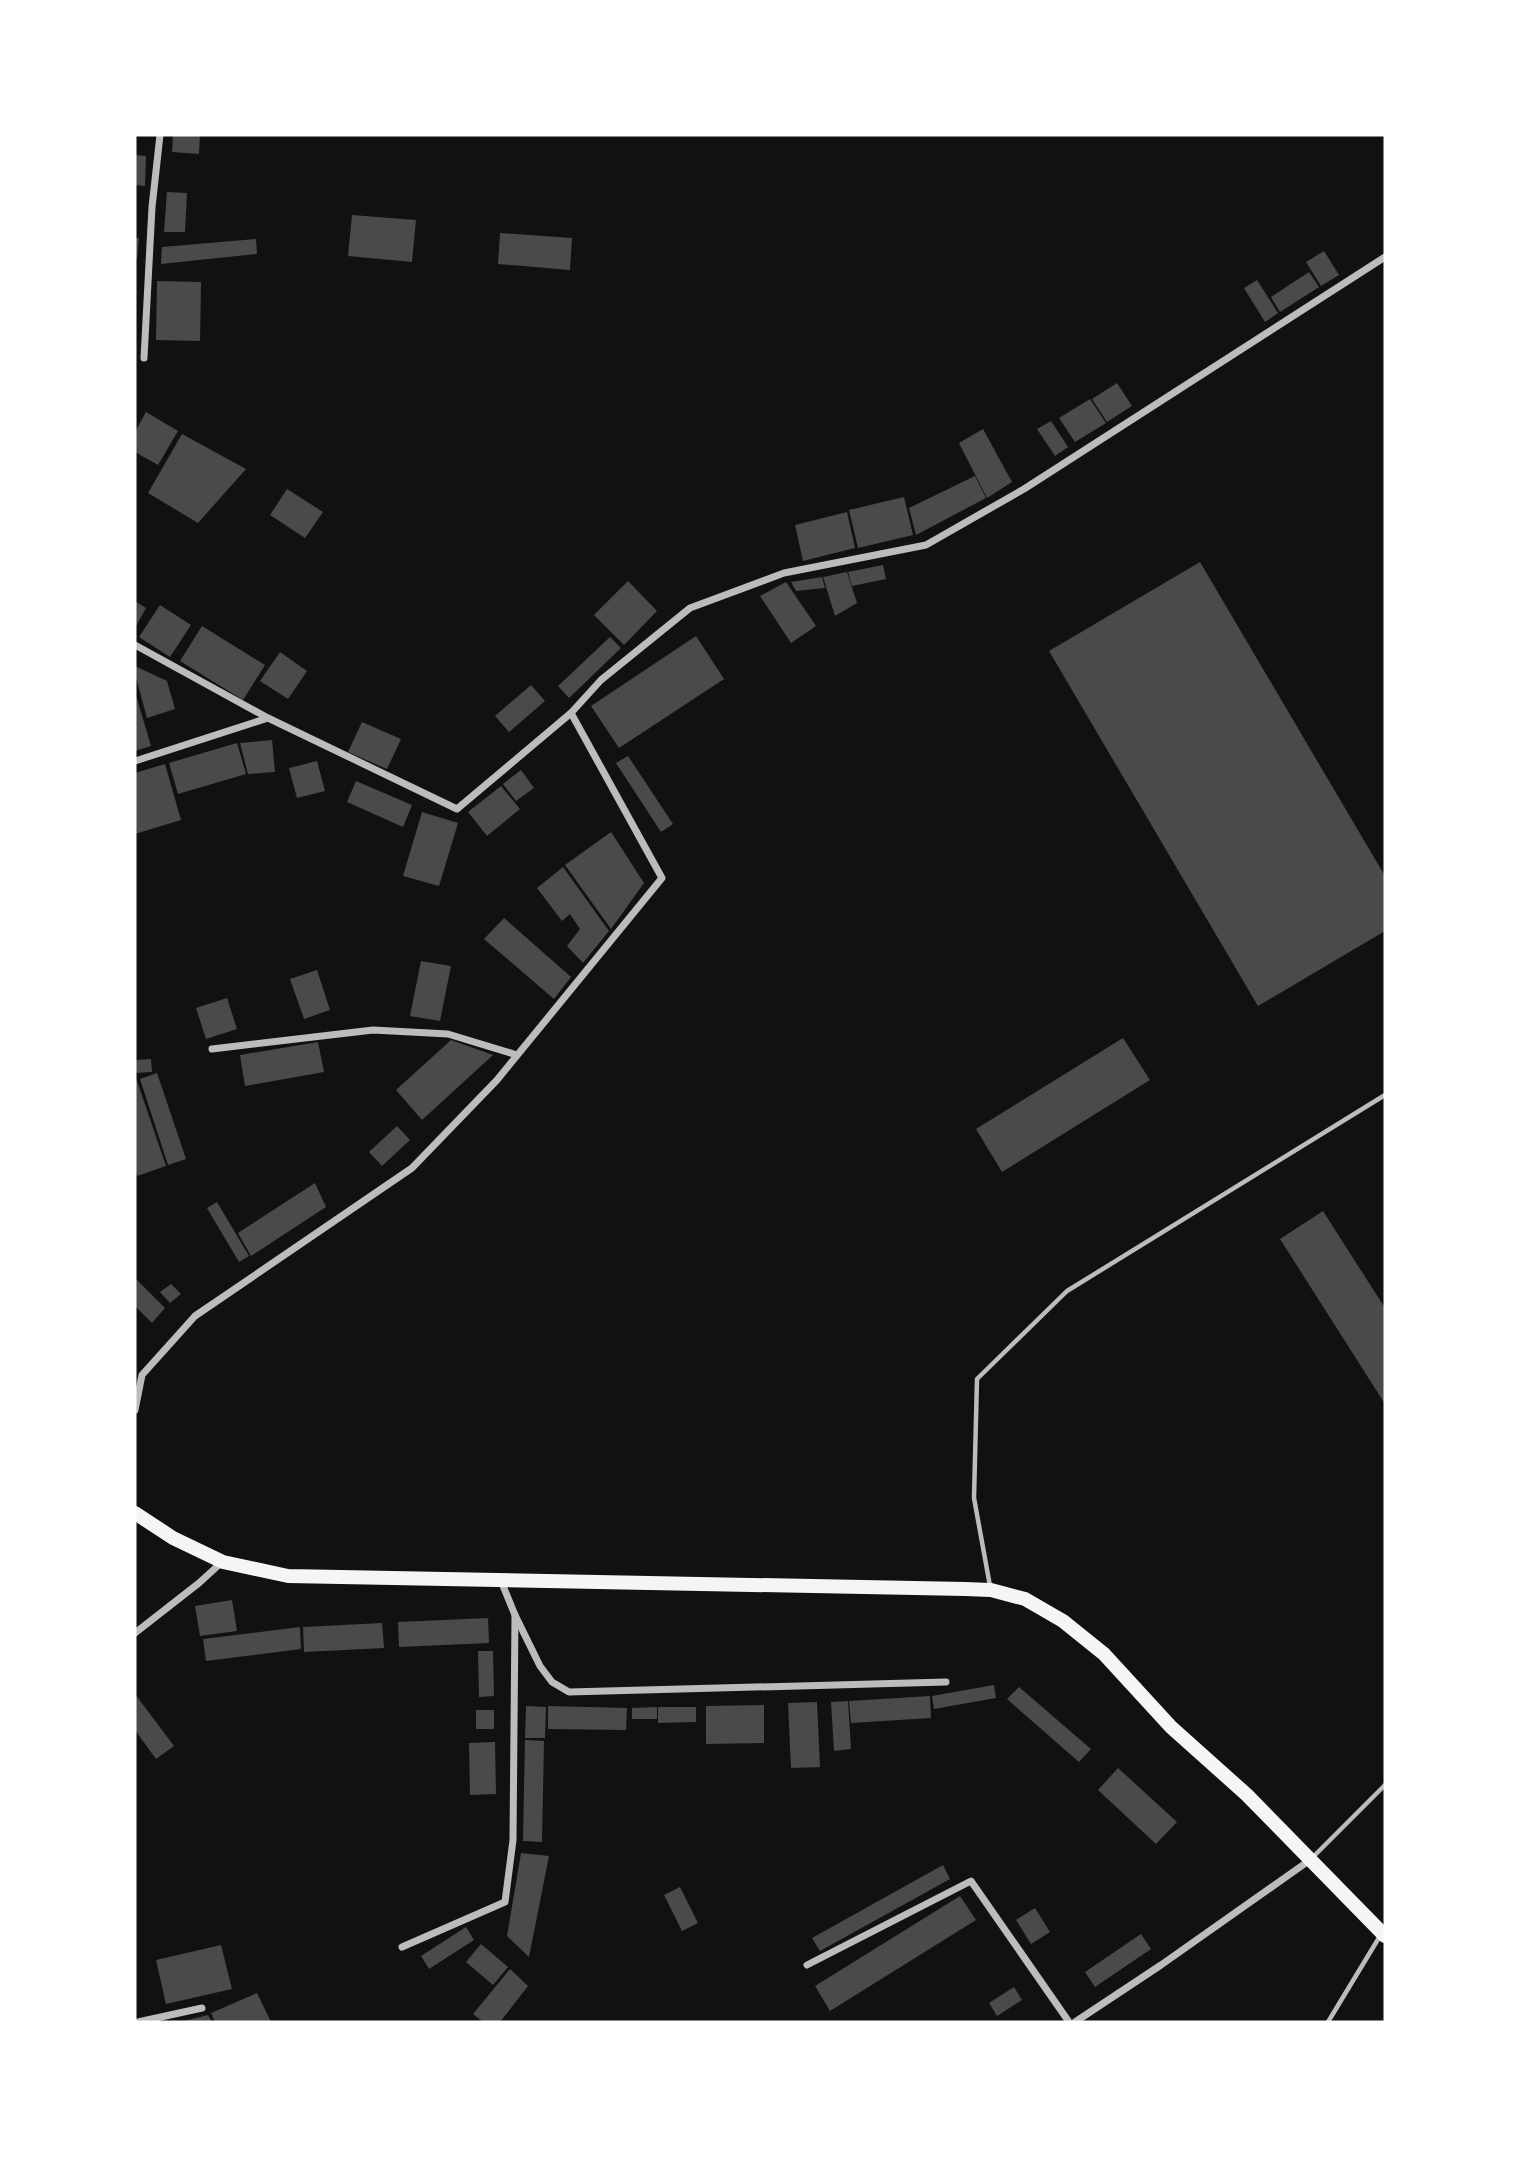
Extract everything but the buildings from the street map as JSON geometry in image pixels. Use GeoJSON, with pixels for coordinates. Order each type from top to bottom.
{"type":"FeatureCollection","features":[{"type":"Feature","properties":{"kind":"main road"},"geometry":{"type":"LineString","coordinates":[[135,1513],[173,1538],[223,1562],[288,1576],[991,1590],[1025,1599],[1063,1620],[1104,1654],[1171,1727],[1247,1795],[1383,1935]]}},
{"type":"Feature","properties":{"kind":"street"},"geometry":{"type":"LineString","coordinates":[[144,358],[152,207],[160,135]]}},
{"type":"Feature","properties":{"kind":"street"},"geometry":{"type":"LineString","coordinates":[[135,645],[268,718],[457,809],[571,712],[601,680],[690,608],[784,573],[926,545],[1024,489],[1385,257]]}},
{"type":"Feature","properties":{"kind":"street"},"geometry":{"type":"LineString","coordinates":[[135,1410],[142,1375],[195,1316],[412,1168],[497,1080],[662,878],[571,712]]}},
{"type":"Feature","properties":{"kind":"street"},"geometry":{"type":"LineString","coordinates":[[135,761],[268,718]]}},
{"type":"Feature","properties":{"kind":"street"},"geometry":{"type":"LineString","coordinates":[[212,1049],[373,1030],[448,1034],[517,1055]]}},
{"type":"Feature","properties":{"kind":"street"},"geometry":{"type":"LineString","coordinates":[[135,1633],[223,1562]]}},
{"type":"Feature","properties":{"kind":"street"},"geometry":{"type":"LineString","coordinates":[[500,1580],[540,1666],[552,1682],[569,1692],[946,1682]]}},
{"type":"Feature","properties":{"kind":"street"},"geometry":{"type":"LineString","coordinates":[[402,1947],[505,1902],[513,1840],[515,1615]]}},
{"type":"Feature","properties":{"kind":"street"},"geometry":{"type":"LineString","coordinates":[[1075,2022],[1310,1860]]}},
{"type":"Feature","properties":{"kind":"street"},"geometry":{"type":"LineString","coordinates":[[807,1965],[971,1881],[1069,2022]]}},
{"type":"Feature","properties":{"kind":"street"},"geometry":{"type":"LineString","coordinates":[[138,2022],[202,2008]]}},
{"type":"Feature","properties":{"kind":"lane"},"geometry":{"type":"LineString","coordinates":[[991,1590],[974,1498],[977,1379],[1067,1291],[1385,1095]]}},
{"type":"Feature","properties":{"kind":"lane"},"geometry":{"type":"LineString","coordinates":[[1310,1860],[1385,1785]]}},
{"type":"Feature","properties":{"kind":"lane"},"geometry":{"type":"LineString","coordinates":[[1328,2022],[1383,1935]]}}]}
